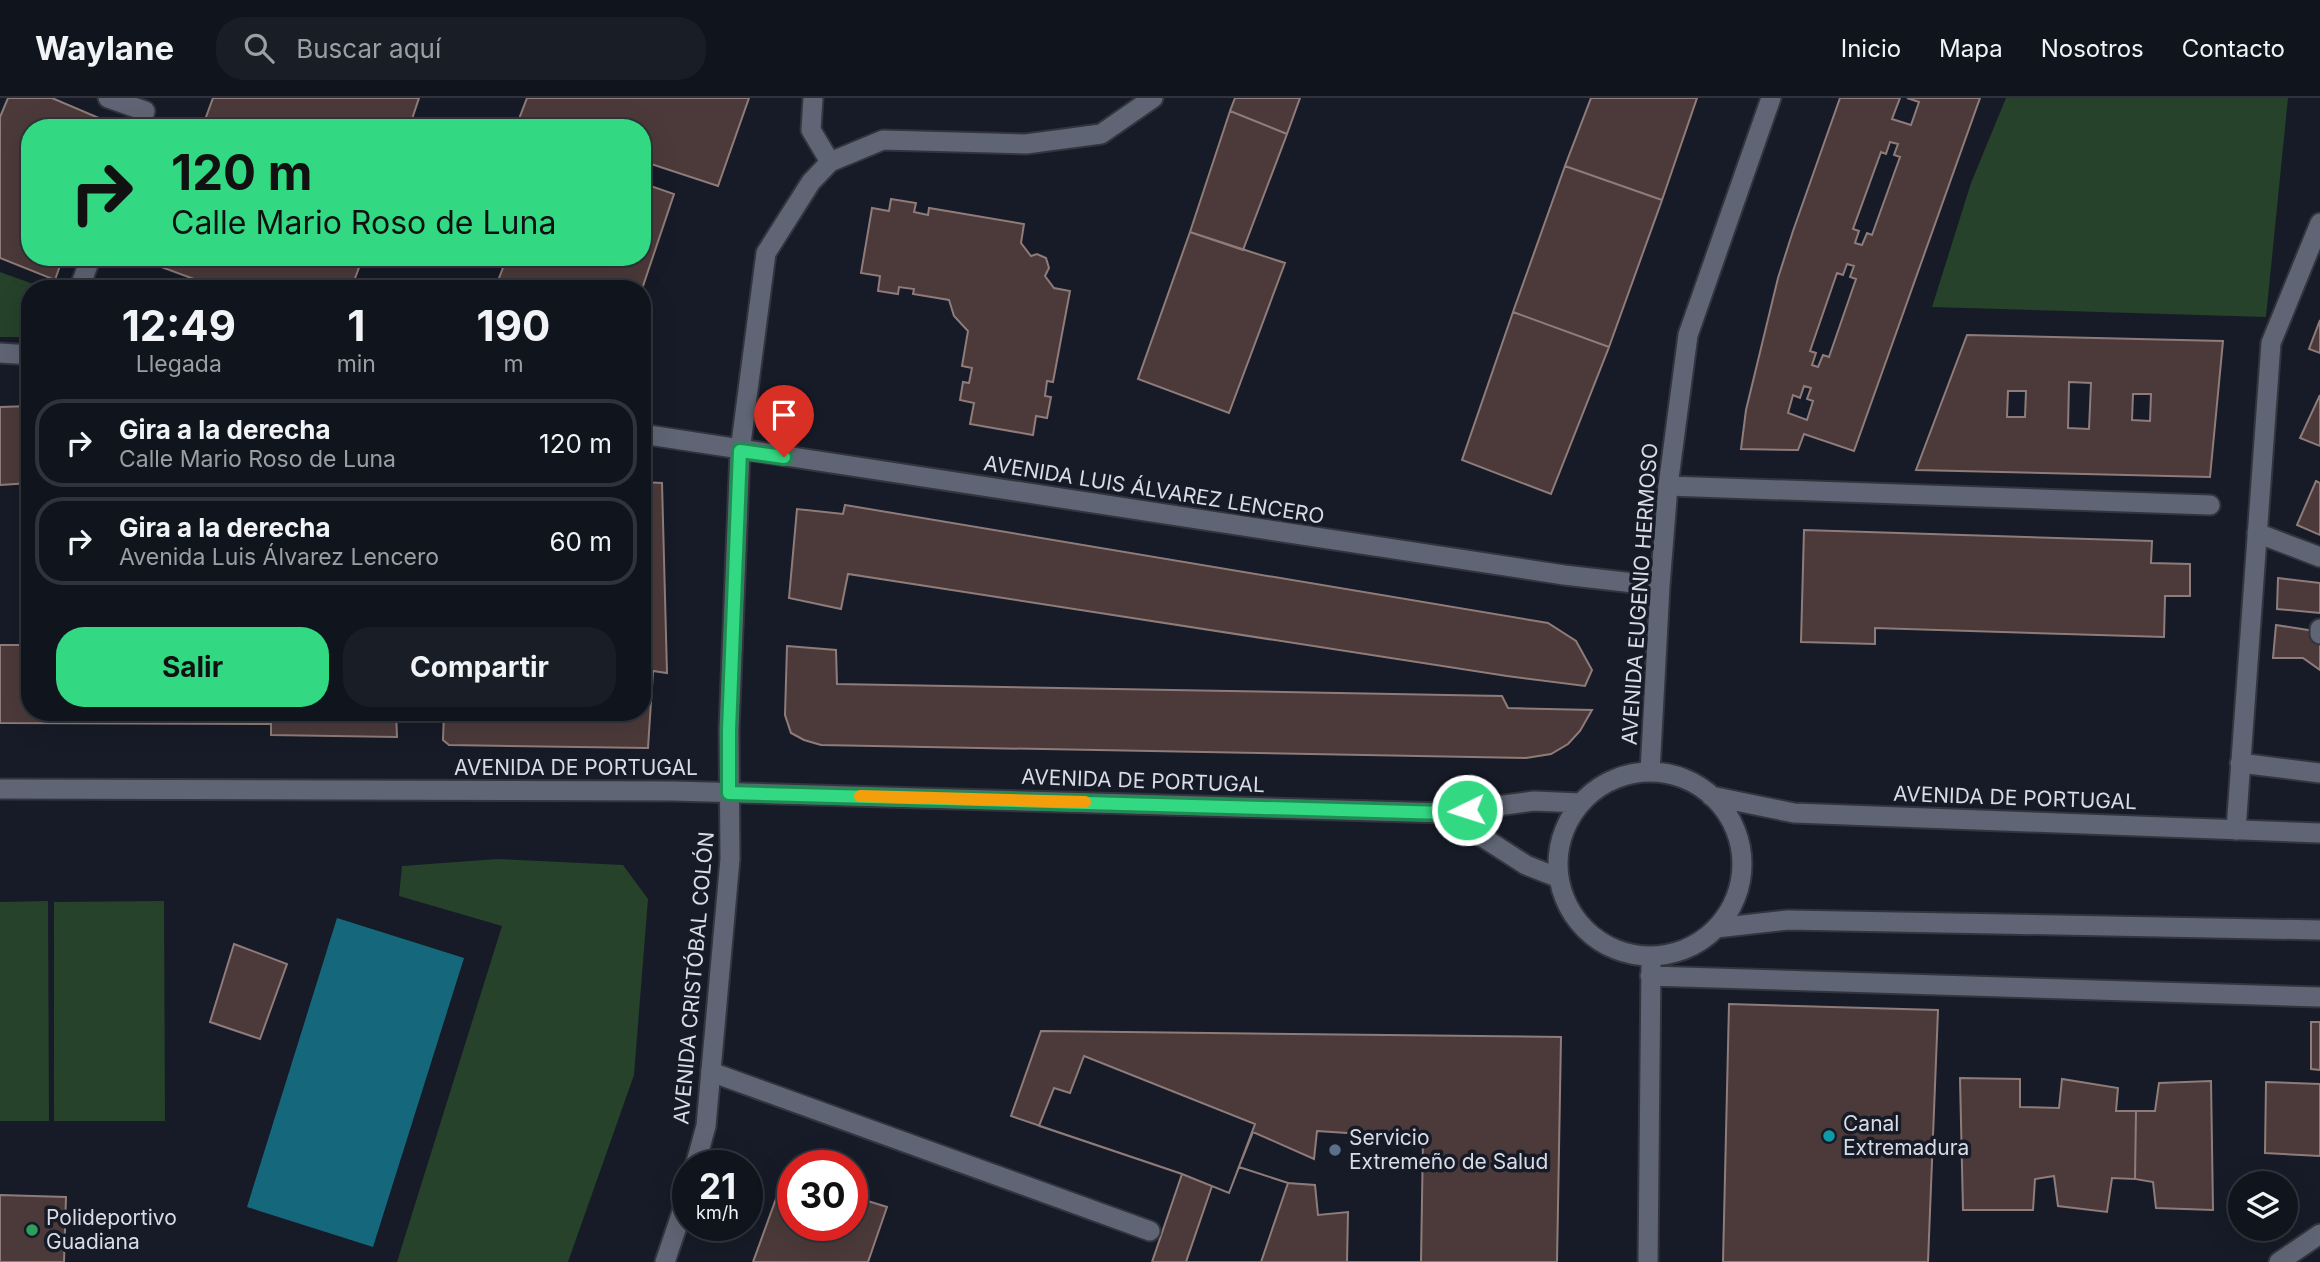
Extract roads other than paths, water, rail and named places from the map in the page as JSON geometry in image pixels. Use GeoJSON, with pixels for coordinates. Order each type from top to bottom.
{"type":"FeatureCollection","features":[{"type":"Feature","properties":{"kind":"street"},"geometry":{"type":"LineString","coordinates":[[108,98],[145,111],[142,119]]}},
{"type":"Feature","properties":{"kind":"street"},"geometry":{"type":"LineString","coordinates":[[813,98],[811,130],[830,162],[883,140],[1026,144],[1101,134],[1153,98]]}},
{"type":"Feature","properties":{"kind":"street","name":"AVENIDA EUGENIO HERMOSO"},"geometry":{"type":"LineString","coordinates":[[1650,772],[1668,486],[1688,335],[1771,98]]}},
{"type":"Feature","properties":{"kind":"street","name":"AVENIDA CRISTÓBAL COLÓN"},"geometry":{"type":"LineString","coordinates":[[699,1150],[706,1126],[730,859],[730,716],[740,451],[766,253],[811,182],[830,162]]}},
{"type":"Feature","properties":{"kind":"street"},"geometry":{"type":"LineString","coordinates":[[2236,830],[2271,343],[2320,223]]}},
{"type":"Feature","properties":{"kind":"street"},"geometry":{"type":"LineString","coordinates":[[0,354],[21,355]]}},
{"type":"Feature","properties":{"kind":"street","name":"AVENIDA LUIS ÁLVAREZ LENCERO"},"geometry":{"type":"LineString","coordinates":[[651,436],[1551,573],[1660,586]]}},
{"type":"Feature","properties":{"kind":"street"},"geometry":{"type":"LineString","coordinates":[[1668,486],[2210,505]]}},
{"type":"Feature","properties":{"kind":"street"},"geometry":{"type":"LineString","coordinates":[[2258,533],[2320,557]]}},
{"type":"Feature","properties":{"kind":"street"},"geometry":{"type":"LineString","coordinates":[[2240,763],[2320,773]]}},
{"type":"Feature","properties":{"kind":"street"},"geometry":{"type":"LineString","coordinates":[[1651,966],[1673,953],[1693,946],[1716,928],[1737,894],[1741,861],[1734,827],[1711,796],[1695,784],[1676,776],[1650,772],[1627,775],[1606,782],[1580,803],[1564,830],[1558,853],[1559,878],[1568,906],[1587,931],[1604,943],[1651,966],[2320,997]]}},
{"type":"Feature","properties":{"kind":"street","name":"AVENIDA DE PORTUGAL"},"geometry":{"type":"LineString","coordinates":[[0,789],[729,793],[1445,813],[1534,801],[1580,803]]}},
{"type":"Feature","properties":{"kind":"street","name":"AVENIDA DE PORTUGAL"},"geometry":{"type":"LineString","coordinates":[[1711,796],[1794,813],[2320,834]]}},
{"type":"Feature","properties":{"kind":"street"},"geometry":{"type":"LineString","coordinates":[[1445,813],[1526,865],[1559,878]]}},
{"type":"Feature","properties":{"kind":"street"},"geometry":{"type":"LineString","coordinates":[[1716,928],[1788,920],[2320,930]]}},
{"type":"Feature","properties":{"kind":"street"},"geometry":{"type":"LineString","coordinates":[[1648,1262],[1651,966]]}},
{"type":"Feature","properties":{"kind":"street"},"geometry":{"type":"LineString","coordinates":[[711,1072],[1150,1231]]}},
{"type":"Feature","properties":{"kind":"street"},"geometry":{"type":"LineString","coordinates":[[2279,1262],[2320,1234]]}},
{"type":"Feature","properties":{"kind":"street"},"geometry":{"type":"LineString","coordinates":[[665,1262],[672,1241]]}},
{"type":"Feature","properties":{"kind":"water"},"geometry":{"type":"Polygon","coordinates":[[[337,918],[464,958],[373,1247],[247,1207],[337,918]]]}},
{"type":"Feature","properties":{"kind":"place","name":"Canal Extremadura"},"geometry":{"type":"Point","coordinates":[1829,1136]}},
{"type":"Feature","properties":{"kind":"place","name":"Servicio Extremeño de Salud"},"geometry":{"type":"Point","coordinates":[1335,1150]}},
{"type":"Feature","properties":{"kind":"place","name":"Polideportivo Guadiana"},"geometry":{"type":"Point","coordinates":[32,1230]}}]}
